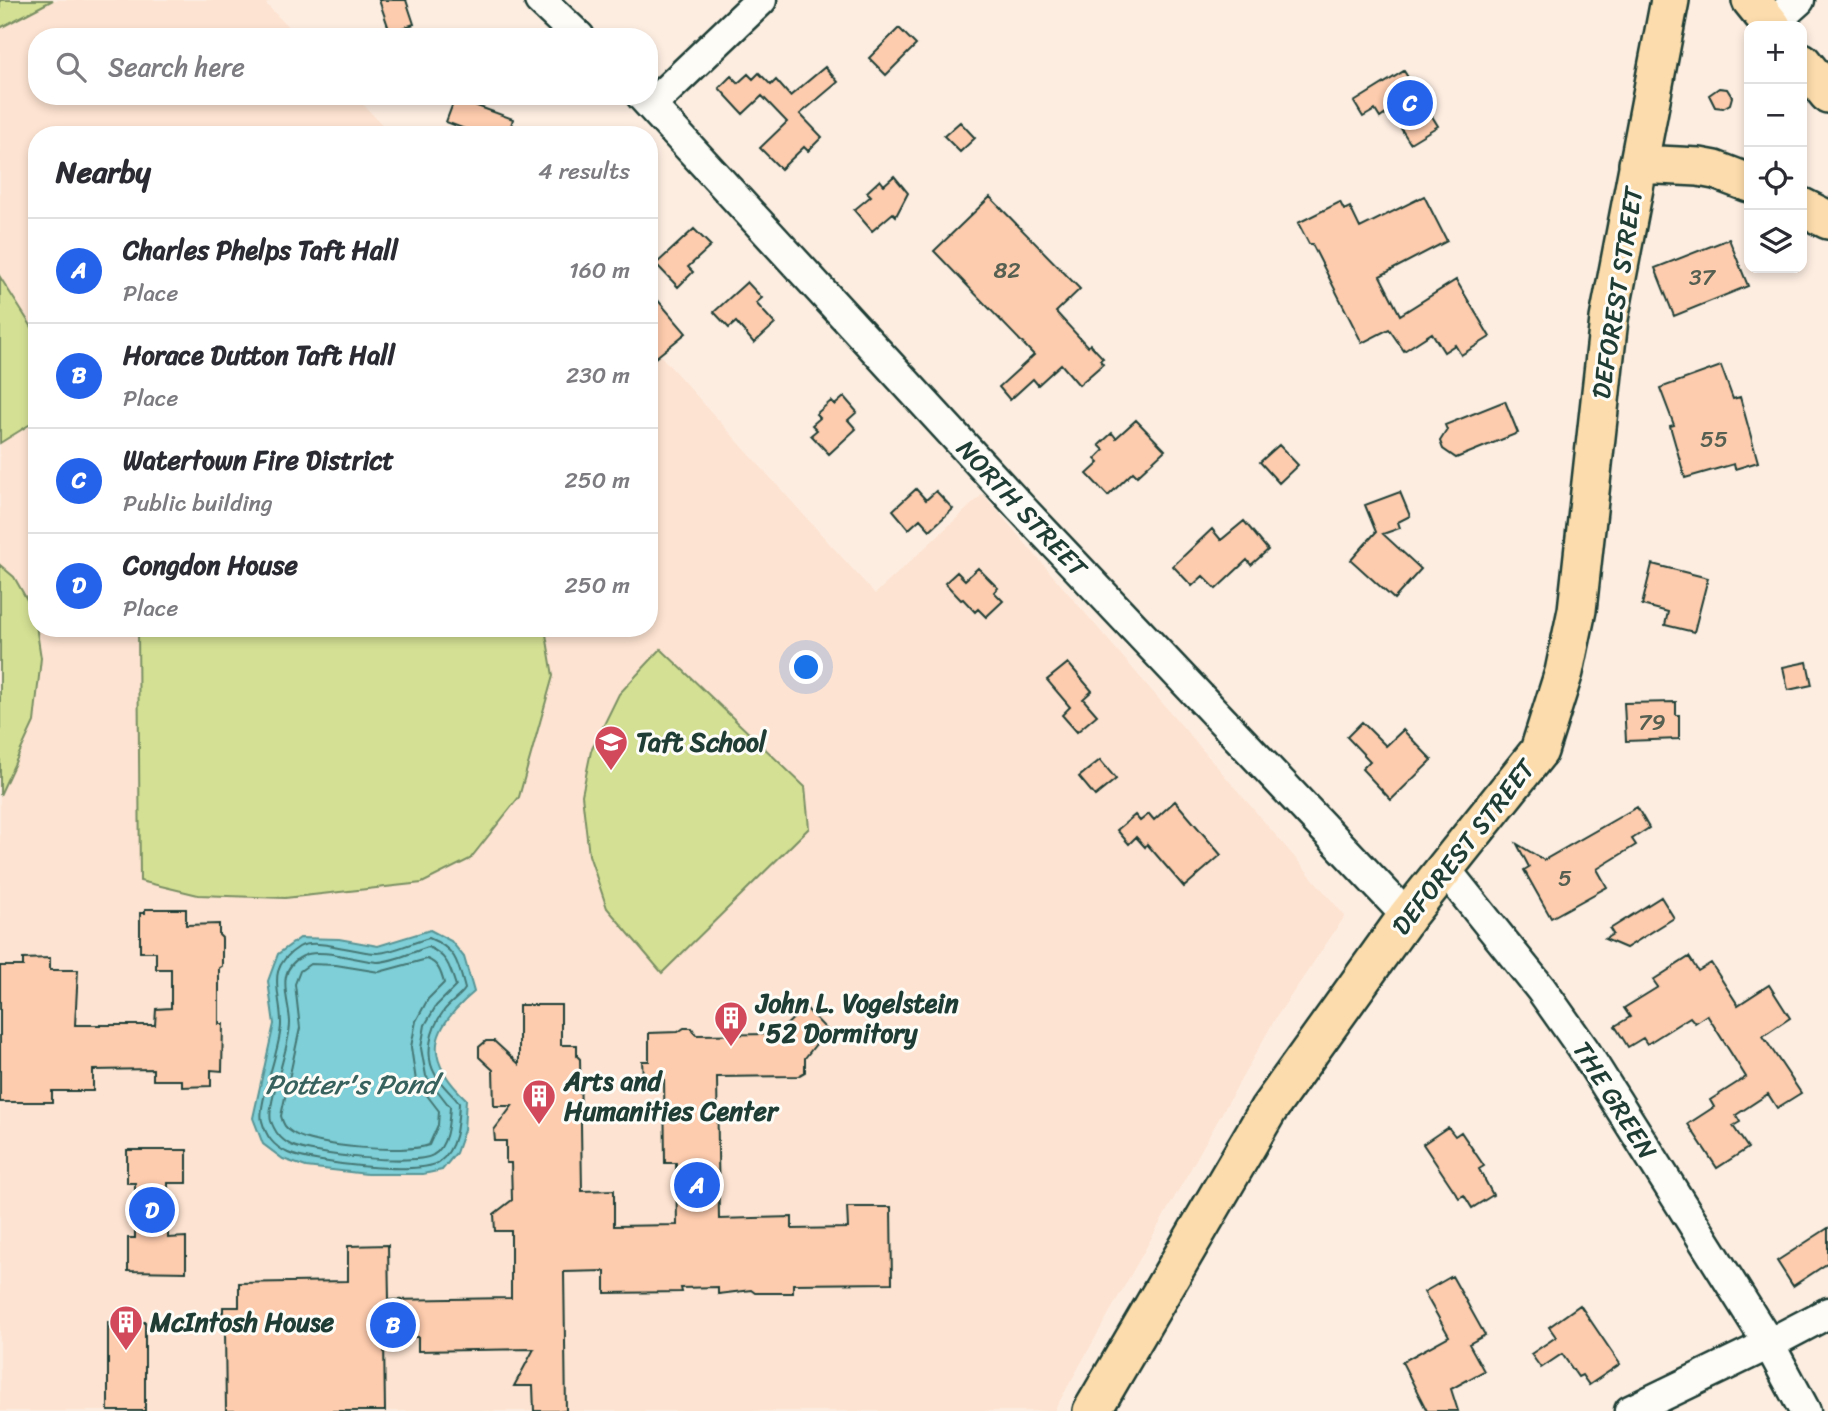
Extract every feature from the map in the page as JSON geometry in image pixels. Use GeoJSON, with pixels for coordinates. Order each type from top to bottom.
{"type":"FeatureCollection","features":[{"type":"Feature","properties":{"kind":"main road","name":"DEFOREST STREET"},"geometry":{"type":"LineString","coordinates":[[1092,1411],[1268,1110],[1407,916],[1539,751],[1564,672],[1577,610],[1609,319],[1670,0]]}},
{"type":"Feature","properties":{"kind":"main road"},"geometry":{"type":"LineString","coordinates":[[1807,68],[1828,94]]}},
{"type":"Feature","properties":{"kind":"main road"},"geometry":{"type":"LineString","coordinates":[[1637,164],[1699,167],[1744,181]]}},
{"type":"Feature","properties":{"kind":"main road"},"geometry":{"type":"LineString","coordinates":[[1807,210],[1828,220]]}},
{"type":"Feature","properties":{"kind":"street"},"geometry":{"type":"LineString","coordinates":[[540,0],[570,28]]}},
{"type":"Feature","properties":{"kind":"street"},"geometry":{"type":"LineString","coordinates":[[658,90],[761,0]]}},
{"type":"Feature","properties":{"kind":"street"},"geometry":{"type":"LineString","coordinates":[[1765,17],[1799,0]]}},
{"type":"Feature","properties":{"kind":"street","name":"NORTH STREET"},"geometry":{"type":"LineString","coordinates":[[650,105],[1021,508],[1407,916]]}},
{"type":"Feature","properties":{"kind":"street","name":"THE GREEN"},"geometry":{"type":"LineString","coordinates":[[1444,869],[1541,989],[1568,1027],[1769,1345],[1805,1411]]}},
{"type":"Feature","properties":{"kind":"street"},"geometry":{"type":"LineString","coordinates":[[1630,1411],[1769,1345],[1828,1313]]}},
{"type":"Feature","properties":{"kind":"shaded area","name":"Taft School"},"geometry":{"type":"Polygon","coordinates":[[[53,0],[272,0],[266,4],[289,28],[28,28],[28,105],[364,105],[383,126],[28,126],[28,637],[658,637],[658,353],[875,594],[983,494],[1345,916],[1275,1019],[1054,1411],[0,1411],[0,28],[53,0]]]}},
{"type":"Feature","properties":{"kind":"green space"},"geometry":{"type":"Polygon","coordinates":[[[0,0],[53,0],[0,28],[0,0]]]}},
{"type":"Feature","properties":{"kind":"green space"},"geometry":{"type":"Polygon","coordinates":[[[0,277],[28,321],[28,426],[0,443],[0,277]]]}},
{"type":"Feature","properties":{"kind":"green space"},"geometry":{"type":"Polygon","coordinates":[[[0,565],[14,577],[28,602],[28,637],[38,637],[41,658],[34,722],[0,795],[0,565]]]}},
{"type":"Feature","properties":{"kind":"green space"},"geometry":{"type":"Polygon","coordinates":[[[138,637],[546,637],[553,676],[519,797],[470,859],[422,883],[285,898],[198,895],[140,881],[138,637]]]}},
{"type":"Feature","properties":{"kind":"green space"},"geometry":{"type":"Polygon","coordinates":[[[661,649],[805,787],[809,828],[662,973],[607,908],[589,855],[582,795],[591,751],[619,694],[661,649]]]}},
{"type":"Feature","properties":{"kind":"water","name":"Potter's Pond"},"geometry":{"type":"Polygon","coordinates":[[[430,930],[451,941],[464,957],[474,992],[448,1019],[437,1044],[442,1070],[466,1099],[464,1130],[456,1153],[442,1170],[423,1174],[367,1174],[306,1167],[283,1159],[263,1144],[253,1118],[274,1024],[268,981],[278,954],[300,938],[339,939],[378,946],[430,930]]]}},
{"type":"Feature","properties":{"kind":"building"},"geometry":{"type":"Polygon","coordinates":[[[379,0],[406,0],[414,24],[389,28],[379,0]]]}},
{"type":"Feature","properties":{"kind":"building"},"geometry":{"type":"Polygon","coordinates":[[[899,28],[916,45],[886,75],[869,58],[899,28]]]}},
{"type":"Feature","properties":{"kind":"building"},"geometry":{"type":"Polygon","coordinates":[[[825,67],[838,82],[800,114],[822,137],[808,151],[804,147],[781,169],[760,148],[787,122],[762,96],[743,114],[719,88],[731,76],[738,83],[748,74],[753,79],[759,73],[771,85],[776,80],[790,96],[825,67]]]}},
{"type":"Feature","properties":{"kind":"building"},"geometry":{"type":"Polygon","coordinates":[[[1404,71],[1438,126],[1410,143],[1390,111],[1380,118],[1375,110],[1363,117],[1354,102],[1404,71]]]}},
{"type":"Feature","properties":{"kind":"building"},"geometry":{"type":"Polygon","coordinates":[[[1719,88],[1727,89],[1732,97],[1730,104],[1723,108],[1715,107],[1709,95],[1719,88]]]}},
{"type":"Feature","properties":{"kind":"building"},"geometry":{"type":"Polygon","coordinates":[[[452,105],[474,105],[513,119],[511,126],[457,126],[446,122],[452,105]]]}},
{"type":"Feature","properties":{"kind":"building"},"geometry":{"type":"Polygon","coordinates":[[[960,122],[975,138],[960,152],[944,136],[960,122]]]}},
{"type":"Feature","properties":{"kind":"building"},"geometry":{"type":"Polygon","coordinates":[[[894,176],[908,193],[896,216],[893,213],[872,231],[854,210],[871,196],[867,192],[880,180],[884,185],[894,176]]]}},
{"type":"Feature","properties":{"kind":"building"},"geometry":{"type":"Polygon","coordinates":[[[1424,196],[1447,241],[1380,276],[1400,315],[1456,280],[1490,337],[1461,355],[1455,345],[1444,352],[1432,333],[1404,351],[1389,329],[1362,343],[1312,244],[1309,244],[1298,223],[1340,202],[1344,210],[1350,207],[1360,228],[1424,196]]]}},
{"type":"Feature","properties":{"kind":"building"},"geometry":{"type":"Polygon","coordinates":[[[990,197],[1080,289],[1056,312],[1088,347],[1090,344],[1103,358],[1100,360],[1103,364],[1079,385],[1061,364],[1038,385],[1033,379],[1010,400],[999,387],[1034,355],[934,251],[990,197]]]}},
{"type":"Feature","properties":{"kind":"building"},"geometry":{"type":"Polygon","coordinates":[[[694,229],[711,246],[688,267],[693,272],[678,287],[658,266],[658,262],[694,229]]]}},
{"type":"Feature","properties":{"kind":"building"},"geometry":{"type":"Polygon","coordinates":[[[1729,239],[1748,286],[1674,316],[1655,268],[1729,239]]]}},
{"type":"Feature","properties":{"kind":"building"},"geometry":{"type":"Polygon","coordinates":[[[747,282],[762,298],[756,303],[775,324],[754,343],[736,322],[729,328],[714,312],[747,282]]]}},
{"type":"Feature","properties":{"kind":"building"},"geometry":{"type":"Polygon","coordinates":[[[658,300],[686,333],[658,356],[658,300]]]}},
{"type":"Feature","properties":{"kind":"building"},"geometry":{"type":"Polygon","coordinates":[[[1721,366],[1733,399],[1740,397],[1758,462],[1735,469],[1734,464],[1685,478],[1670,426],[1674,425],[1660,388],[1721,366]]]}},
{"type":"Feature","properties":{"kind":"building"},"geometry":{"type":"Polygon","coordinates":[[[844,397],[857,412],[848,420],[856,429],[829,454],[811,435],[817,430],[812,425],[820,418],[816,414],[831,401],[835,405],[844,397]]]}},
{"type":"Feature","properties":{"kind":"building"},"geometry":{"type":"Polygon","coordinates":[[[1505,401],[1518,433],[1456,458],[1443,449],[1440,441],[1447,430],[1445,425],[1505,401]]]}},
{"type":"Feature","properties":{"kind":"building"},"geometry":{"type":"Polygon","coordinates":[[[1136,420],[1165,450],[1137,476],[1133,472],[1108,496],[1087,474],[1099,463],[1095,459],[1104,450],[1099,445],[1112,433],[1116,438],[1136,420]]]}},
{"type":"Feature","properties":{"kind":"building"},"geometry":{"type":"Polygon","coordinates":[[[1279,445],[1298,465],[1279,483],[1260,462],[1279,445]]]}},
{"type":"Feature","properties":{"kind":"building"},"geometry":{"type":"Polygon","coordinates":[[[916,489],[926,500],[936,491],[953,509],[930,530],[920,519],[909,529],[893,510],[916,489]]]}},
{"type":"Feature","properties":{"kind":"building"},"geometry":{"type":"Polygon","coordinates":[[[1400,492],[1410,516],[1398,522],[1400,528],[1383,534],[1421,569],[1394,599],[1351,560],[1376,532],[1365,505],[1400,492]]]}},
{"type":"Feature","properties":{"kind":"building"},"geometry":{"type":"Polygon","coordinates":[[[1244,521],[1268,550],[1251,565],[1247,560],[1216,589],[1203,576],[1192,586],[1173,566],[1212,529],[1221,540],[1244,521]]]}},
{"type":"Feature","properties":{"kind":"building"},"geometry":{"type":"Polygon","coordinates":[[[1652,564],[1708,578],[1694,632],[1665,625],[1668,612],[1642,605],[1652,564]]]}},
{"type":"Feature","properties":{"kind":"building"},"geometry":{"type":"Polygon","coordinates":[[[978,568],[998,588],[994,592],[1003,601],[986,617],[978,609],[975,612],[945,583],[957,572],[965,580],[978,568]]]}},
{"type":"Feature","properties":{"kind":"building"},"geometry":{"type":"Polygon","coordinates":[[[1807,662],[1812,685],[1788,690],[1783,667],[1807,662]]]}},
{"type":"Feature","properties":{"kind":"building"},"geometry":{"type":"Polygon","coordinates":[[[1068,663],[1092,691],[1083,699],[1097,715],[1077,732],[1062,715],[1070,707],[1047,680],[1068,663]]]}},
{"type":"Feature","properties":{"kind":"building"},"geometry":{"type":"Polygon","coordinates":[[[1676,702],[1679,739],[1626,741],[1624,703],[1676,702]]]}},
{"type":"Feature","properties":{"kind":"building"},"geometry":{"type":"Polygon","coordinates":[[[1362,722],[1386,746],[1403,730],[1432,760],[1391,800],[1362,769],[1370,761],[1347,737],[1362,722]]]}},
{"type":"Feature","properties":{"kind":"building"},"geometry":{"type":"Polygon","coordinates":[[[1100,760],[1116,779],[1095,796],[1079,777],[1100,760]]]}},
{"type":"Feature","properties":{"kind":"building"},"geometry":{"type":"Polygon","coordinates":[[[1175,801],[1221,855],[1184,887],[1147,844],[1145,847],[1136,837],[1129,844],[1117,830],[1135,815],[1140,821],[1149,814],[1154,820],[1175,801]]]}},
{"type":"Feature","properties":{"kind":"building"},"geometry":{"type":"Polygon","coordinates":[[[1637,807],[1649,828],[1632,839],[1636,845],[1597,869],[1607,887],[1551,918],[1524,870],[1529,867],[1517,844],[1544,860],[1637,807]]]}},
{"type":"Feature","properties":{"kind":"building"},"geometry":{"type":"Polygon","coordinates":[[[1661,897],[1674,918],[1626,948],[1605,939],[1613,934],[1610,929],[1661,897]]]}},
{"type":"Feature","properties":{"kind":"building"},"geometry":{"type":"Polygon","coordinates":[[[145,909],[186,909],[186,925],[219,924],[219,935],[222,938],[219,1024],[223,1024],[222,1071],[211,1070],[211,1086],[182,1087],[182,1080],[153,1080],[153,1069],[93,1070],[93,1091],[52,1091],[52,1102],[0,1102],[0,966],[23,966],[23,959],[50,958],[50,970],[78,970],[75,1025],[155,1025],[156,1009],[171,1008],[171,969],[156,969],[156,952],[140,952],[140,913],[145,913],[145,909]]]}},
{"type":"Feature","properties":{"kind":"building"},"geometry":{"type":"Polygon","coordinates":[[[1689,957],[1698,971],[1711,963],[1738,1005],[1769,985],[1790,1018],[1763,1036],[1801,1093],[1777,1108],[1768,1094],[1736,1115],[1740,1122],[1733,1126],[1748,1148],[1717,1168],[1688,1124],[1714,1107],[1710,1100],[1746,1077],[1707,1015],[1695,1023],[1690,1017],[1647,1044],[1643,1038],[1628,1047],[1615,1026],[1630,1017],[1624,1008],[1658,987],[1653,980],[1689,957]]]}},
{"type":"Feature","properties":{"kind":"building"},"geometry":{"type":"Polygon","coordinates":[[[519,1005],[561,1005],[561,1045],[577,1045],[577,1056],[580,1059],[582,1191],[614,1190],[614,1226],[677,1225],[676,1163],[665,1163],[664,1077],[643,1078],[642,1061],[649,1061],[649,1033],[678,1032],[684,1028],[692,1028],[696,1035],[777,1034],[805,1007],[827,1030],[805,1058],[805,1072],[798,1076],[717,1077],[719,1219],[792,1217],[792,1229],[848,1228],[847,1207],[891,1207],[892,1283],[793,1284],[793,1293],[755,1293],[751,1290],[718,1294],[718,1287],[681,1288],[682,1292],[605,1293],[605,1271],[564,1272],[566,1411],[534,1411],[533,1386],[514,1386],[534,1349],[418,1351],[418,1337],[384,1337],[385,1411],[226,1411],[225,1331],[221,1331],[221,1312],[223,1307],[239,1307],[239,1283],[348,1281],[348,1246],[388,1245],[389,1300],[511,1298],[511,1231],[495,1231],[494,1214],[512,1200],[511,1163],[506,1163],[506,1141],[495,1141],[494,1130],[512,1106],[494,1106],[493,1070],[479,1057],[479,1047],[486,1041],[494,1041],[519,1064],[519,1005]]]}},
{"type":"Feature","properties":{"kind":"building"},"geometry":{"type":"Polygon","coordinates":[[[1448,1127],[1455,1136],[1461,1132],[1484,1166],[1479,1169],[1493,1195],[1472,1208],[1464,1195],[1459,1198],[1423,1144],[1448,1127]]]}},
{"type":"Feature","properties":{"kind":"building"},"geometry":{"type":"Polygon","coordinates":[[[127,1150],[187,1150],[187,1183],[168,1183],[168,1238],[186,1237],[186,1272],[128,1271],[128,1238],[135,1238],[135,1183],[127,1183],[127,1150]]]}},
{"type":"Feature","properties":{"kind":"building"},"geometry":{"type":"Polygon","coordinates":[[[1828,1228],[1828,1263],[1793,1286],[1777,1261],[1828,1228]]]}},
{"type":"Feature","properties":{"kind":"building"},"geometry":{"type":"Polygon","coordinates":[[[1452,1276],[1485,1335],[1469,1344],[1484,1371],[1451,1389],[1458,1411],[1427,1411],[1402,1362],[1449,1336],[1424,1292],[1452,1276]]]}},
{"type":"Feature","properties":{"kind":"building"},"geometry":{"type":"Polygon","coordinates":[[[1580,1305],[1620,1364],[1589,1385],[1582,1375],[1578,1377],[1562,1354],[1541,1368],[1531,1354],[1556,1337],[1549,1327],[1580,1305]]]}},
{"type":"Feature","properties":{"kind":"building","name":"McIntosh House"},"geometry":{"type":"Polygon","coordinates":[[[108,1322],[145,1322],[145,1411],[108,1411],[108,1322]]]}},
{"type":"Feature","properties":{"kind":"place","name":"Watertown Fire District"},"geometry":{"type":"Point","coordinates":[1410,103]}},
{"type":"Feature","properties":{"kind":"place","name":"Taft School"},"geometry":{"type":"Point","coordinates":[611,772]}},
{"type":"Feature","properties":{"kind":"place","name":"John L. Vogelstein '52 Dormitory"},"geometry":{"type":"Point","coordinates":[731,1048]}},
{"type":"Feature","properties":{"kind":"place","name":"Arts and Humanities Center"},"geometry":{"type":"Point","coordinates":[539,1126]}},
{"type":"Feature","properties":{"kind":"place","name":"Charles Phelps Taft Hall"},"geometry":{"type":"Point","coordinates":[697,1185]}},
{"type":"Feature","properties":{"kind":"place","name":"Congdon House"},"geometry":{"type":"Point","coordinates":[152,1210]}},
{"type":"Feature","properties":{"kind":"place","name":"Horace Dutton Taft Hall"},"geometry":{"type":"Point","coordinates":[393,1325]}},
{"type":"Feature","properties":{"kind":"place","name":"McIntosh House"},"geometry":{"type":"Point","coordinates":[126,1352]}}]}
